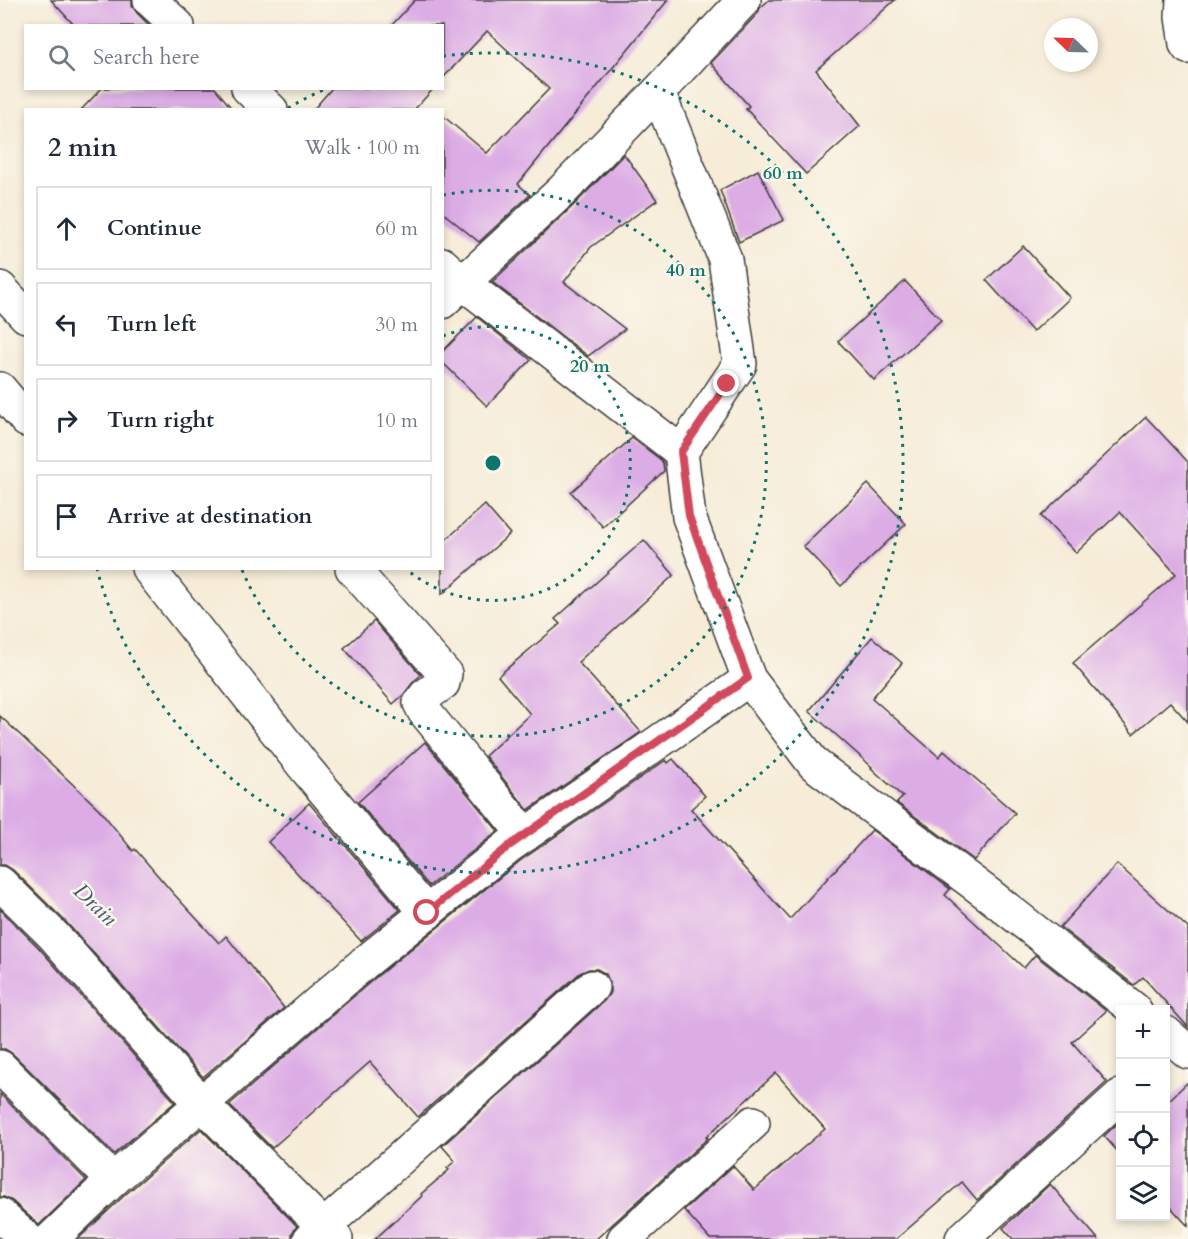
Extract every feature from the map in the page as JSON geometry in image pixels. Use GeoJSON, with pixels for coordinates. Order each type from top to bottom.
{"type":"FeatureCollection","features":[{"type":"Feature","properties":{"kind":"street"},"geometry":{"type":"LineString","coordinates":[[150,0],[176,24]]}},
{"type":"Feature","properties":{"kind":"street"},"geometry":{"type":"LineString","coordinates":[[681,452],[449,283],[562,191],[744,0]]}},
{"type":"Feature","properties":{"kind":"street"},"geometry":{"type":"LineString","coordinates":[[1183,0],[1182,17],[1188,47]]}},
{"type":"Feature","properties":{"kind":"street"},"geometry":{"type":"LineString","coordinates":[[250,90],[269,108]]}},
{"type":"Feature","properties":{"kind":"street"},"geometry":{"type":"LineString","coordinates":[[658,92],[725,259],[740,364],[681,452],[689,516],[748,678],[814,764],[988,894],[1129,1005]]}},
{"type":"Feature","properties":{"kind":"street"},"geometry":{"type":"LineString","coordinates":[[0,288],[24,314]]}},
{"type":"Feature","properties":{"kind":"street"},"geometry":{"type":"LineString","coordinates":[[0,389],[24,418]]}},
{"type":"Feature","properties":{"kind":"street"},"geometry":{"type":"LineString","coordinates":[[150,570],[306,769],[427,913]]}},
{"type":"Feature","properties":{"kind":"street"},"geometry":{"type":"LineString","coordinates":[[354,570],[445,674],[443,683],[425,696],[420,703],[424,711],[525,835]]}},
{"type":"Feature","properties":{"kind":"street"},"geometry":{"type":"LineString","coordinates":[[51,1239],[113,1180],[201,1103],[363,964],[509,846],[748,678]]}},
{"type":"Feature","properties":{"kind":"street"},"geometry":{"type":"LineString","coordinates":[[0,883],[53,935],[201,1103],[323,1235],[592,987]]}},
{"type":"Feature","properties":{"kind":"street"},"geometry":{"type":"LineString","coordinates":[[0,1067],[113,1180]]}},
{"type":"Feature","properties":{"kind":"street"},"geometry":{"type":"LineString","coordinates":[[962,1239],[1116,1100]]}},
{"type":"Feature","properties":{"kind":"street"},"geometry":{"type":"LineString","coordinates":[[624,1239],[753,1123]]}},
{"type":"Feature","properties":{"kind":"street"},"geometry":{"type":"LineString","coordinates":[[0,1215],[27,1239]]}},
{"type":"Feature","properties":{"kind":"building"},"geometry":{"type":"Polygon","coordinates":[[[51,0],[132,0],[132,6],[148,24],[73,24],[51,0]]]}},
{"type":"Feature","properties":{"kind":"building"},"geometry":{"type":"Polygon","coordinates":[[[415,0],[668,0],[518,184],[530,195],[479,242],[444,214],[444,117],[487,153],[549,89],[487,31],[444,77],[444,24],[393,24],[415,0]]]}},
{"type":"Feature","properties":{"kind":"building"},"geometry":{"type":"Polygon","coordinates":[[[769,0],[895,0],[816,70],[860,126],[806,174],[746,109],[749,106],[711,63],[769,0]]]}},
{"type":"Feature","properties":{"kind":"building"},"geometry":{"type":"Polygon","coordinates":[[[100,90],[217,90],[231,108],[83,108],[100,90]]]}},
{"type":"Feature","properties":{"kind":"building"},"geometry":{"type":"Polygon","coordinates":[[[330,90],[432,90],[416,108],[315,108],[330,90]]]}},
{"type":"Feature","properties":{"kind":"building"},"geometry":{"type":"Polygon","coordinates":[[[624,154],[657,200],[591,247],[564,282],[625,329],[588,356],[492,282],[624,154]]]}},
{"type":"Feature","properties":{"kind":"building"},"geometry":{"type":"Polygon","coordinates":[[[758,170],[784,220],[739,242],[720,190],[758,170]]]}},
{"type":"Feature","properties":{"kind":"building"},"geometry":{"type":"Polygon","coordinates":[[[1023,246],[1070,298],[1033,332],[986,280],[1023,246]]]}},
{"type":"Feature","properties":{"kind":"building"},"geometry":{"type":"Polygon","coordinates":[[[905,281],[941,320],[874,380],[838,341],[905,281]]]}},
{"type":"Feature","properties":{"kind":"building"},"geometry":{"type":"Polygon","coordinates":[[[477,317],[531,360],[487,406],[444,364],[444,350],[477,317]]]}},
{"type":"Feature","properties":{"kind":"building"},"geometry":{"type":"Polygon","coordinates":[[[1146,417],[1188,462],[1188,722],[1170,702],[1133,734],[1073,663],[1176,574],[1120,512],[1076,553],[1041,516],[1146,417]]]}},
{"type":"Feature","properties":{"kind":"building"},"geometry":{"type":"Polygon","coordinates":[[[632,438],[661,460],[664,471],[603,527],[571,492],[632,438]]]}},
{"type":"Feature","properties":{"kind":"building"},"geometry":{"type":"Polygon","coordinates":[[[868,484],[906,524],[841,586],[803,546],[868,484]]]}},
{"type":"Feature","properties":{"kind":"building"},"geometry":{"type":"Polygon","coordinates":[[[485,505],[510,534],[442,594],[444,541],[485,505]]]}},
{"type":"Feature","properties":{"kind":"building"},"geometry":{"type":"Polygon","coordinates":[[[644,540],[674,575],[578,662],[641,732],[528,810],[485,756],[530,714],[498,676],[560,624],[555,619],[644,540]]]}},
{"type":"Feature","properties":{"kind":"building"},"geometry":{"type":"Polygon","coordinates":[[[374,621],[421,675],[393,704],[344,648],[374,621]]]}},
{"type":"Feature","properties":{"kind":"building"},"geometry":{"type":"Polygon","coordinates":[[[872,637],[902,663],[872,698],[939,757],[944,751],[1015,813],[974,860],[897,803],[903,797],[809,711],[872,637]]]}},
{"type":"Feature","properties":{"kind":"building"},"geometry":{"type":"Polygon","coordinates":[[[0,716],[99,809],[133,851],[135,849],[219,943],[226,936],[284,1008],[203,1077],[66,922],[13,870],[0,865],[0,716]]]}},
{"type":"Feature","properties":{"kind":"building"},"geometry":{"type":"Polygon","coordinates":[[[425,742],[498,831],[429,886],[358,802],[425,742]]]}},
{"type":"Feature","properties":{"kind":"building"},"geometry":{"type":"Polygon","coordinates":[[[673,759],[705,796],[691,809],[790,919],[872,830],[950,889],[945,895],[1024,968],[1035,955],[1106,1011],[1072,1042],[1107,1082],[977,1200],[962,1182],[896,1239],[710,1239],[684,1210],[733,1166],[754,1190],[825,1129],[776,1073],[596,1239],[375,1239],[449,1170],[447,1168],[455,1161],[442,1146],[604,1001],[610,993],[610,984],[606,974],[597,969],[589,969],[580,973],[418,1117],[370,1062],[272,1148],[229,1105],[375,978],[520,861],[666,760],[668,763],[673,759]]]}},
{"type":"Feature","properties":{"kind":"building"},"geometry":{"type":"Polygon","coordinates":[[[309,803],[400,910],[361,941],[268,842],[309,803]]]}},
{"type":"Feature","properties":{"kind":"building"},"geometry":{"type":"Polygon","coordinates":[[[1117,864],[1188,928],[1188,1027],[1143,977],[1134,985],[1060,927],[1117,864]]]}},
{"type":"Feature","properties":{"kind":"building"},"geometry":{"type":"Polygon","coordinates":[[[0,909],[39,948],[175,1102],[114,1154],[13,1054],[0,1049],[0,909]]]}},
{"type":"Feature","properties":{"kind":"building"},"geometry":{"type":"Polygon","coordinates":[[[1188,1082],[1188,1226],[1170,1206],[1170,1099],[1188,1082]]]}},
{"type":"Feature","properties":{"kind":"building"},"geometry":{"type":"Polygon","coordinates":[[[0,1094],[86,1180],[39,1225],[12,1201],[0,1197],[0,1094]]]}},
{"type":"Feature","properties":{"kind":"building"},"geometry":{"type":"Polygon","coordinates":[[[1116,1125],[1116,1150],[1104,1136],[1116,1125]]]}},
{"type":"Feature","properties":{"kind":"building"},"geometry":{"type":"Polygon","coordinates":[[[201,1129],[297,1226],[292,1233],[292,1239],[78,1239],[126,1194],[201,1129]]]}},
{"type":"Feature","properties":{"kind":"building"},"geometry":{"type":"Polygon","coordinates":[[[1050,1184],[1098,1239],[1013,1239],[1003,1228],[1050,1184]]]}},
{"type":"Feature","properties":{"kind":"route"},"geometry":{"type":"LineString","coordinates":[[427,913],[509,846],[748,678],[689,516],[681,452],[727,384]]}},
{"type":"Feature","properties":{"kind":"water label","name":"Drain"},"geometry":{"type":"Point","coordinates":[96,904]}}]}
